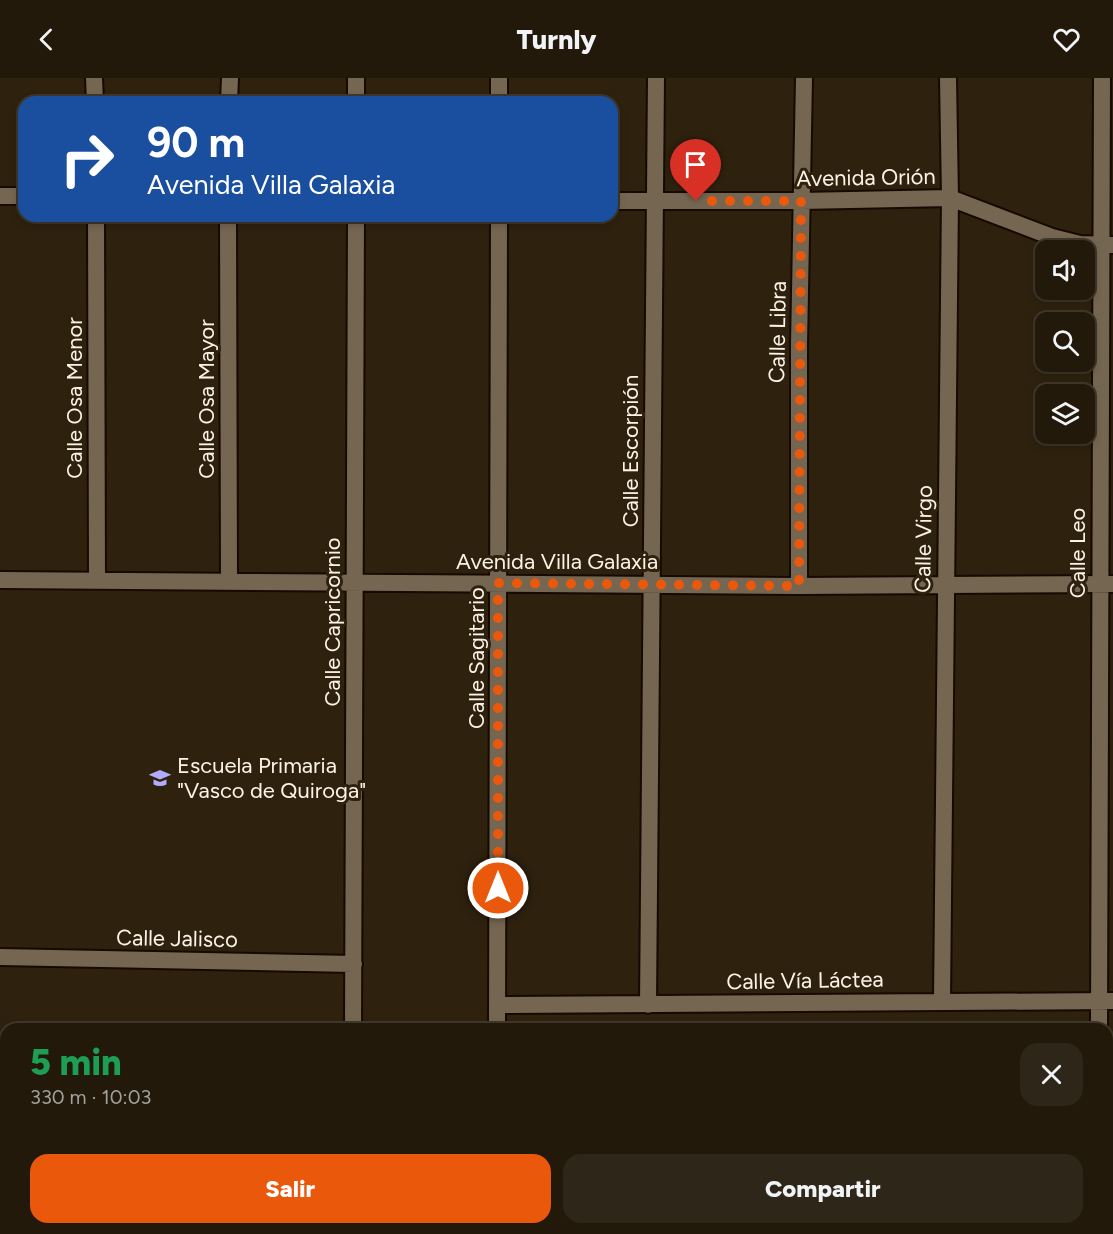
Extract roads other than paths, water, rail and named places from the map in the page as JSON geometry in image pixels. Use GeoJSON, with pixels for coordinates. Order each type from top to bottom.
{"type":"FeatureCollection","features":[{"type":"Feature","properties":{"kind":"street"},"geometry":{"type":"LineString","coordinates":[[94,78],[95,96]]}},
{"type":"Feature","properties":{"kind":"street"},"geometry":{"type":"LineString","coordinates":[[229,96],[230,78]]}},
{"type":"Feature","properties":{"kind":"street"},"geometry":{"type":"LineString","coordinates":[[356,78],[356,96]]}},
{"type":"Feature","properties":{"kind":"street"},"geometry":{"type":"LineString","coordinates":[[499,78],[499,96]]}},
{"type":"Feature","properties":{"kind":"street","name":"Calle Escorpión"},"geometry":{"type":"LineString","coordinates":[[648,1005],[656,78]]}},
{"type":"Feature","properties":{"kind":"street","name":"Calle Libra"},"geometry":{"type":"LineString","coordinates":[[799,586],[804,78]]}},
{"type":"Feature","properties":{"kind":"street","name":"Calle Virgo"},"geometry":{"type":"LineString","coordinates":[[942,1000],[944,584],[950,198],[948,78]]}},
{"type":"Feature","properties":{"kind":"street","name":"Calle Leo"},"geometry":{"type":"LineString","coordinates":[[1100,1023],[1106,1001],[1107,245],[1102,78]]}},
{"type":"Feature","properties":{"kind":"street"},"geometry":{"type":"LineString","coordinates":[[0,196],[18,196]]}},
{"type":"Feature","properties":{"kind":"street","name":"Avenida Orión"},"geometry":{"type":"LineString","coordinates":[[618,201],[950,198],[1052,237],[1080,244],[1107,245]]}},
{"type":"Feature","properties":{"kind":"street","name":"Calle Osa Menor"},"geometry":{"type":"LineString","coordinates":[[96,222],[97,579]]}},
{"type":"Feature","properties":{"kind":"street","name":"Calle Osa Mayor"},"geometry":{"type":"LineString","coordinates":[[228,222],[229,582]]}},
{"type":"Feature","properties":{"kind":"street","name":"Calle Capricornio"},"geometry":{"type":"LineString","coordinates":[[353,1023],[356,222]]}},
{"type":"Feature","properties":{"kind":"street","name":"Calle Sagitario"},"geometry":{"type":"LineString","coordinates":[[497,1023],[499,222]]}},
{"type":"Feature","properties":{"kind":"street","name":"Avenida Villa Galaxia"},"geometry":{"type":"LineString","coordinates":[[0,580],[799,586],[1106,583]]}},
{"type":"Feature","properties":{"kind":"street","name":"Calle Jalisco"},"geometry":{"type":"LineString","coordinates":[[0,957],[354,964]]}},
{"type":"Feature","properties":{"kind":"street","name":"Calle Vía Láctea"},"geometry":{"type":"LineString","coordinates":[[497,1005],[942,1000],[1106,1001]]}},
{"type":"Feature","properties":{"kind":"place","name":"Escuela Primaria \"Vasco de Quiroga\""},"geometry":{"type":"Point","coordinates":[160,778]}}]}
